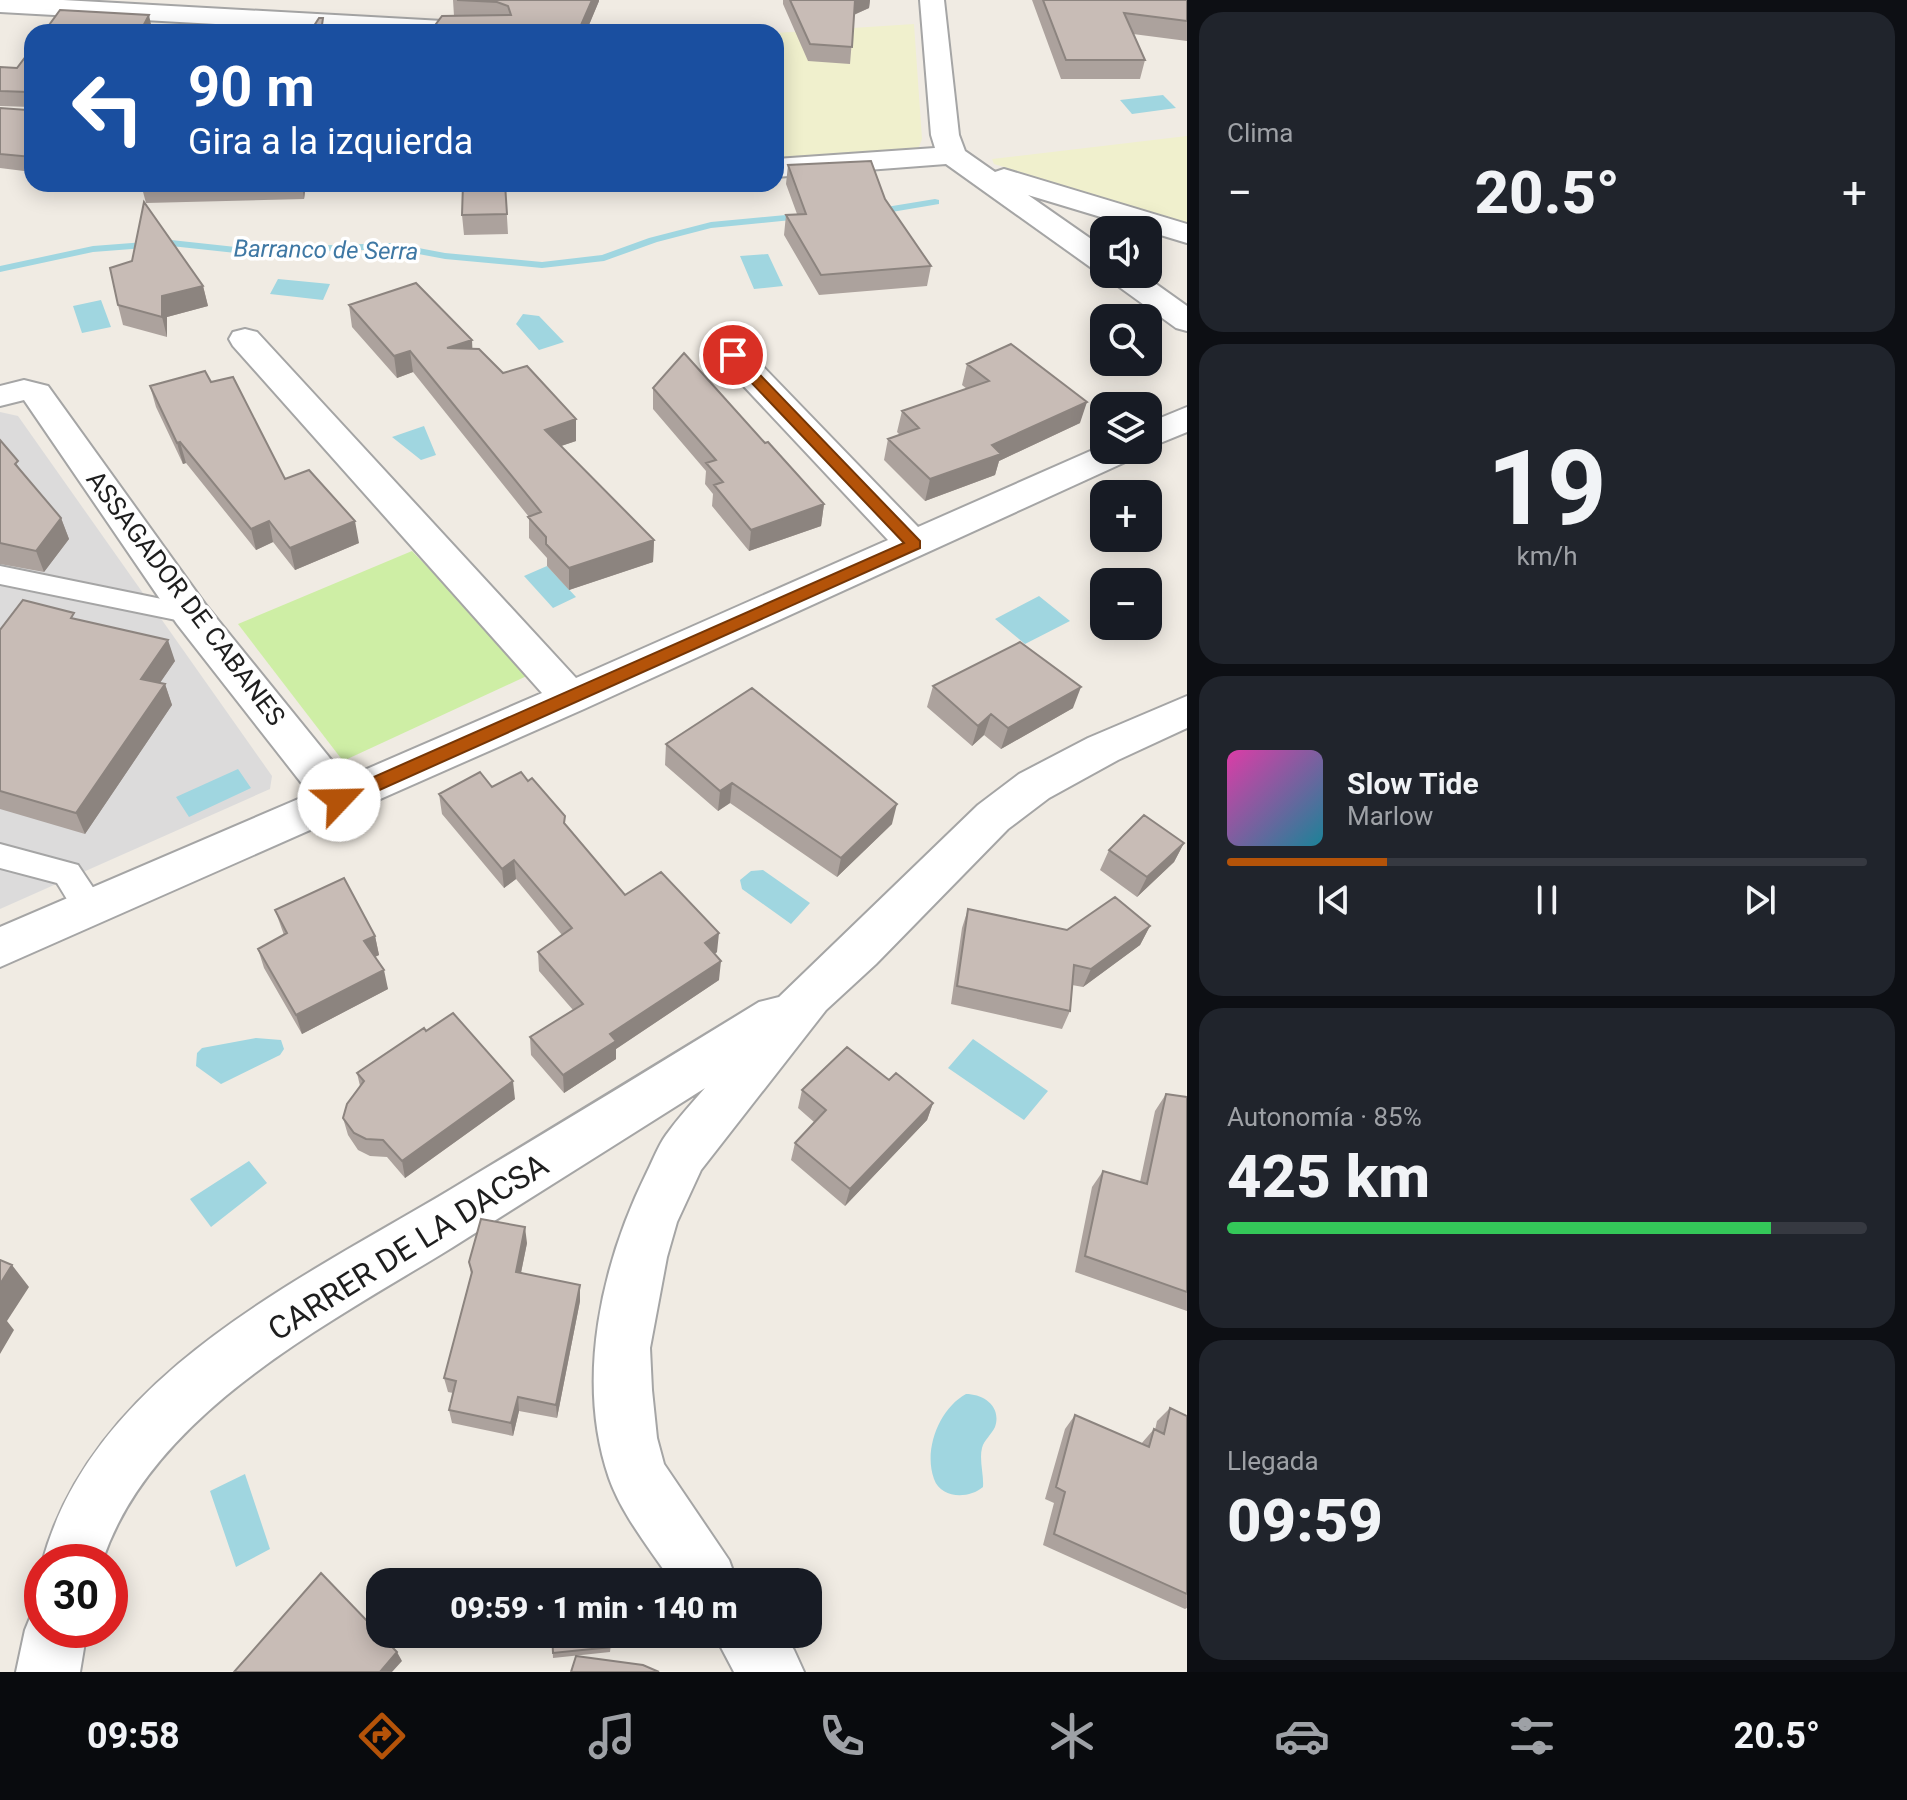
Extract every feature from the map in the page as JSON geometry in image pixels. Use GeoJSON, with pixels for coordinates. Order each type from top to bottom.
{"type":"FeatureCollection","features":[{"type":"Feature","properties":{"kind":"street"},"geometry":{"type":"LineString","coordinates":[[932,0],[945,135],[961,161],[1090,252]]}},
{"type":"Feature","properties":{"kind":"street"},"geometry":{"type":"LineString","coordinates":[[1,5],[198,24],[332,11],[434,24]]}},
{"type":"Feature","properties":{"kind":"street"},"geometry":{"type":"LineString","coordinates":[[784,168],[961,161],[1187,234]]}},
{"type":"Feature","properties":{"kind":"street"},"geometry":{"type":"LineString","coordinates":[[1141,288],[1187,321]]}},
{"type":"Feature","properties":{"kind":"street"},"geometry":{"type":"LineString","coordinates":[[245,339],[570,698]]}},
{"type":"Feature","properties":{"kind":"street"},"geometry":{"type":"LineString","coordinates":[[733,355],[914,545]]}},
{"type":"Feature","properties":{"kind":"street","name":"ASSAGADOR DE CABANES"},"geometry":{"type":"LineString","coordinates":[[18,394],[339,800]]}},
{"type":"Feature","properties":{"kind":"street"},"geometry":{"type":"LineString","coordinates":[[1162,430],[1187,418]]}},
{"type":"Feature","properties":{"kind":"street"},"geometry":{"type":"LineString","coordinates":[[0,948],[570,698],[1091,464]]}},
{"type":"Feature","properties":{"kind":"street","name":"CARRER DE LA DACSA"},"geometry":{"type":"LineString","coordinates":[[697,1568],[638,1477],[628,1438],[622,1348],[640,1257],[662,1192],[683,1153],[809,996],[1014,800],[1103,749],[1187,711]]}},
{"type":"Feature","properties":{"kind":"street","name":"CARRER DE LA DACSA"},"geometry":{"type":"LineString","coordinates":[[77,1544],[96,1507],[140,1441],[206,1378],[342,1286],[809,996]]}},
{"type":"Feature","properties":{"kind":"street"},"geometry":{"type":"LineString","coordinates":[[48,1672],[53,1648]]}},
{"type":"Feature","properties":{"kind":"street"},"geometry":{"type":"LineString","coordinates":[[755,1648],[772,1672]]}},
{"type":"Feature","properties":{"kind":"lane"},"geometry":{"type":"LineString","coordinates":[[0,575],[191,614]]}},
{"type":"Feature","properties":{"kind":"lane"},"geometry":{"type":"LineString","coordinates":[[0,856],[67,874],[90,907]]}},
{"type":"Feature","properties":{"kind":"shaded area"},"geometry":{"type":"Polygon","coordinates":[[[0,412],[18,416],[272,776],[270,789],[0,909],[0,412]]]}},
{"type":"Feature","properties":{"kind":"green space"},"geometry":{"type":"Polygon","coordinates":[[[914,24],[922,139],[919,147],[909,151],[784,158],[784,32],[914,24]]]}},
{"type":"Feature","properties":{"kind":"green space"},"geometry":{"type":"Polygon","coordinates":[[[1187,136],[1187,223],[994,164],[992,159],[1187,136]]]}},
{"type":"Feature","properties":{"kind":"green space"},"geometry":{"type":"Polygon","coordinates":[[[412,551],[531,674],[343,761],[238,624],[412,551]]]}},
{"type":"Feature","properties":{"kind":"water"},"geometry":{"type":"Polygon","coordinates":[[[1163,95],[1176,108],[1132,114],[1120,100],[1163,95]]]}},
{"type":"Feature","properties":{"kind":"water"},"geometry":{"type":"Polygon","coordinates":[[[768,254],[783,286],[754,289],[740,256],[768,254]]]}},
{"type":"Feature","properties":{"kind":"water"},"geometry":{"type":"Polygon","coordinates":[[[278,279],[330,284],[323,300],[270,294],[278,279]]]}},
{"type":"Feature","properties":{"kind":"water"},"geometry":{"type":"Polygon","coordinates":[[[101,300],[111,327],[82,333],[73,306],[101,300]]]}},
{"type":"Feature","properties":{"kind":"water"},"geometry":{"type":"Polygon","coordinates":[[[523,314],[539,316],[564,342],[539,350],[516,324],[523,314]]]}},
{"type":"Feature","properties":{"kind":"water"},"geometry":{"type":"Polygon","coordinates":[[[424,426],[436,455],[421,460],[392,437],[424,426]]]}},
{"type":"Feature","properties":{"kind":"water"},"geometry":{"type":"Polygon","coordinates":[[[547,566],[576,597],[553,608],[524,576],[547,566]]]}},
{"type":"Feature","properties":{"kind":"water"},"geometry":{"type":"Polygon","coordinates":[[[1039,596],[1070,621],[1025,644],[995,619],[1039,596]]]}},
{"type":"Feature","properties":{"kind":"water"},"geometry":{"type":"Polygon","coordinates":[[[238,769],[251,788],[189,817],[176,797],[238,769]]]}},
{"type":"Feature","properties":{"kind":"water"},"geometry":{"type":"Polygon","coordinates":[[[763,870],[810,903],[791,924],[742,889],[740,880],[751,871],[763,870]]]}},
{"type":"Feature","properties":{"kind":"water"},"geometry":{"type":"Polygon","coordinates":[[[256,1038],[281,1040],[284,1049],[280,1055],[221,1084],[196,1066],[197,1053],[202,1048],[256,1038]]]}},
{"type":"Feature","properties":{"kind":"water"},"geometry":{"type":"Polygon","coordinates":[[[973,1039],[1048,1091],[1024,1120],[948,1068],[973,1039]]]}},
{"type":"Feature","properties":{"kind":"water"},"geometry":{"type":"Polygon","coordinates":[[[249,1161],[267,1183],[211,1227],[190,1199],[249,1161]]]}},
{"type":"Feature","properties":{"kind":"water"},"geometry":{"type":"Polygon","coordinates":[[[966,1394],[979,1396],[990,1403],[996,1420],[982,1448],[983,1487],[970,1494],[956,1495],[943,1490],[934,1479],[932,1443],[948,1409],[966,1394]]]}},
{"type":"Feature","properties":{"kind":"water"},"geometry":{"type":"Polygon","coordinates":[[[245,1474],[270,1549],[236,1567],[210,1491],[245,1474]]]}},
{"type":"Feature","properties":{"kind":"building"},"geometry":{"type":"Polygon","coordinates":[[[457,0],[592,0],[582,24],[436,24],[442,16],[511,15],[508,6],[497,2],[457,0]]]}},
{"type":"Feature","properties":{"kind":"building"},"geometry":{"type":"Polygon","coordinates":[[[790,0],[855,0],[852,47],[810,44],[790,0]]]}},
{"type":"Feature","properties":{"kind":"building"},"geometry":{"type":"Polygon","coordinates":[[[1043,0],[1187,0],[1187,21],[1124,13],[1145,60],[1066,60],[1043,0]]]}},
{"type":"Feature","properties":{"kind":"building"},"geometry":{"type":"Polygon","coordinates":[[[60,10],[149,15],[144,24],[50,24],[60,10]]]}},
{"type":"Feature","properties":{"kind":"building"},"geometry":{"type":"Polygon","coordinates":[[[24,59],[24,92],[0,91],[0,67],[17,68],[24,59]]]}},
{"type":"Feature","properties":{"kind":"building"},"geometry":{"type":"Polygon","coordinates":[[[0,108],[24,110],[24,156],[0,154],[0,108]]]}},
{"type":"Feature","properties":{"kind":"building"},"geometry":{"type":"Polygon","coordinates":[[[871,161],[885,199],[931,266],[821,275],[786,215],[806,214],[788,165],[871,161]]]}},
{"type":"Feature","properties":{"kind":"building"},"geometry":{"type":"Polygon","coordinates":[[[463,192],[506,192],[507,214],[462,215],[463,192]]]}},
{"type":"Feature","properties":{"kind":"building"},"geometry":{"type":"Polygon","coordinates":[[[144,202],[203,286],[162,296],[162,317],[118,305],[110,268],[132,261],[144,202]]]}},
{"type":"Feature","properties":{"kind":"building"},"geometry":{"type":"Polygon","coordinates":[[[416,283],[472,340],[447,348],[479,349],[503,373],[527,366],[576,419],[545,430],[654,540],[569,568],[546,544],[546,537],[528,517],[541,512],[410,351],[394,356],[349,305],[416,283]]]}},
{"type":"Feature","properties":{"kind":"building"},"geometry":{"type":"Polygon","coordinates":[[[1011,344],[1087,402],[992,445],[1001,454],[930,479],[888,439],[919,428],[902,411],[989,381],[967,364],[1011,344]]]}},
{"type":"Feature","properties":{"kind":"building"},"geometry":{"type":"Polygon","coordinates":[[[684,353],[824,504],[751,530],[714,485],[723,482],[706,463],[716,460],[653,388],[684,353]]]}},
{"type":"Feature","properties":{"kind":"building"},"geometry":{"type":"Polygon","coordinates":[[[205,371],[211,382],[233,377],[285,479],[309,470],[355,521],[290,548],[269,521],[251,529],[180,442],[177,443],[150,386],[205,371]]]}},
{"type":"Feature","properties":{"kind":"building"},"geometry":{"type":"Polygon","coordinates":[[[0,440],[18,461],[15,464],[61,518],[36,551],[0,543],[0,440]]]}},
{"type":"Feature","properties":{"kind":"building"},"geometry":{"type":"Polygon","coordinates":[[[23,600],[74,613],[71,618],[168,640],[141,679],[165,684],[76,813],[0,791],[0,630],[23,600]]]}},
{"type":"Feature","properties":{"kind":"building"},"geometry":{"type":"Polygon","coordinates":[[[1020,642],[1081,687],[1008,728],[991,714],[978,726],[933,686],[1020,642]]]}},
{"type":"Feature","properties":{"kind":"building"},"geometry":{"type":"Polygon","coordinates":[[[752,688],[897,804],[841,858],[732,783],[720,791],[666,744],[752,688]]]}},
{"type":"Feature","properties":{"kind":"building"},"geometry":{"type":"Polygon","coordinates":[[[480,772],[492,787],[521,772],[528,781],[532,778],[565,816],[564,823],[625,895],[661,872],[719,933],[705,943],[721,961],[610,1034],[616,1041],[563,1075],[530,1037],[583,1004],[538,952],[572,928],[514,860],[502,869],[439,794],[480,772]]]}},
{"type":"Feature","properties":{"kind":"building"},"geometry":{"type":"Polygon","coordinates":[[[1144,815],[1184,843],[1147,877],[1109,850],[1144,815]]]}},
{"type":"Feature","properties":{"kind":"building"},"geometry":{"type":"Polygon","coordinates":[[[344,878],[375,936],[364,941],[384,970],[296,1015],[258,949],[287,933],[275,910],[344,878]]]}},
{"type":"Feature","properties":{"kind":"building"},"geometry":{"type":"Polygon","coordinates":[[[1115,897],[1150,926],[1091,969],[1074,965],[1070,1011],[957,986],[968,909],[1067,930],[1115,897]]]}},
{"type":"Feature","properties":{"kind":"building"},"geometry":{"type":"Polygon","coordinates":[[[453,1013],[513,1081],[402,1161],[383,1140],[366,1139],[354,1133],[343,1118],[347,1104],[364,1081],[357,1073],[424,1028],[426,1031],[453,1013]]]}},
{"type":"Feature","properties":{"kind":"building"},"geometry":{"type":"Polygon","coordinates":[[[847,1047],[889,1080],[896,1073],[933,1103],[850,1189],[795,1143],[826,1110],[802,1090],[847,1047]]]}},
{"type":"Feature","properties":{"kind":"building"},"geometry":{"type":"Polygon","coordinates":[[[1166,1094],[1187,1097],[1187,1292],[1085,1256],[1103,1171],[1147,1184],[1166,1094]]]}},
{"type":"Feature","properties":{"kind":"building"},"geometry":{"type":"Polygon","coordinates":[[[481,1219],[525,1227],[516,1272],[580,1285],[556,1405],[518,1397],[511,1423],[449,1410],[456,1381],[444,1378],[472,1272],[469,1262],[481,1219]]]}},
{"type":"Feature","properties":{"kind":"building"},"geometry":{"type":"Polygon","coordinates":[[[0,1260],[12,1265],[0,1284],[0,1260]]]}},
{"type":"Feature","properties":{"kind":"building"},"geometry":{"type":"Polygon","coordinates":[[[1170,1408],[1187,1416],[1187,1594],[1054,1534],[1065,1492],[1056,1487],[1075,1415],[1149,1447],[1154,1429],[1164,1434],[1170,1408]]]}},
{"type":"Feature","properties":{"kind":"building"},"geometry":{"type":"Polygon","coordinates":[[[321,1573],[366,1620],[366,1648],[393,1648],[397,1652],[380,1672],[234,1672],[321,1573]]]}},
{"type":"Feature","properties":{"kind":"building"},"geometry":{"type":"Polygon","coordinates":[[[553,1648],[601,1648],[553,1653],[553,1648]]]}},
{"type":"Feature","properties":{"kind":"building"},"geometry":{"type":"Polygon","coordinates":[[[576,1656],[643,1665],[659,1672],[571,1672],[576,1656]]]}},
{"type":"Feature","properties":{"kind":"waterway","name":"Barranco de Serra"},"geometry":{"type":"LineString","coordinates":[[874,212],[935,202]]}},
{"type":"Feature","properties":{"kind":"waterway","name":"Barranco de Serra"},"geometry":{"type":"LineString","coordinates":[[0,269],[93,249],[171,243],[245,251],[392,246],[445,256],[542,265],[604,258],[653,240],[711,225],[807,216]]}},
{"type":"Feature","properties":{"kind":"route"},"geometry":{"type":"LineString","coordinates":[[339,800],[914,545],[733,355]]}}]}
